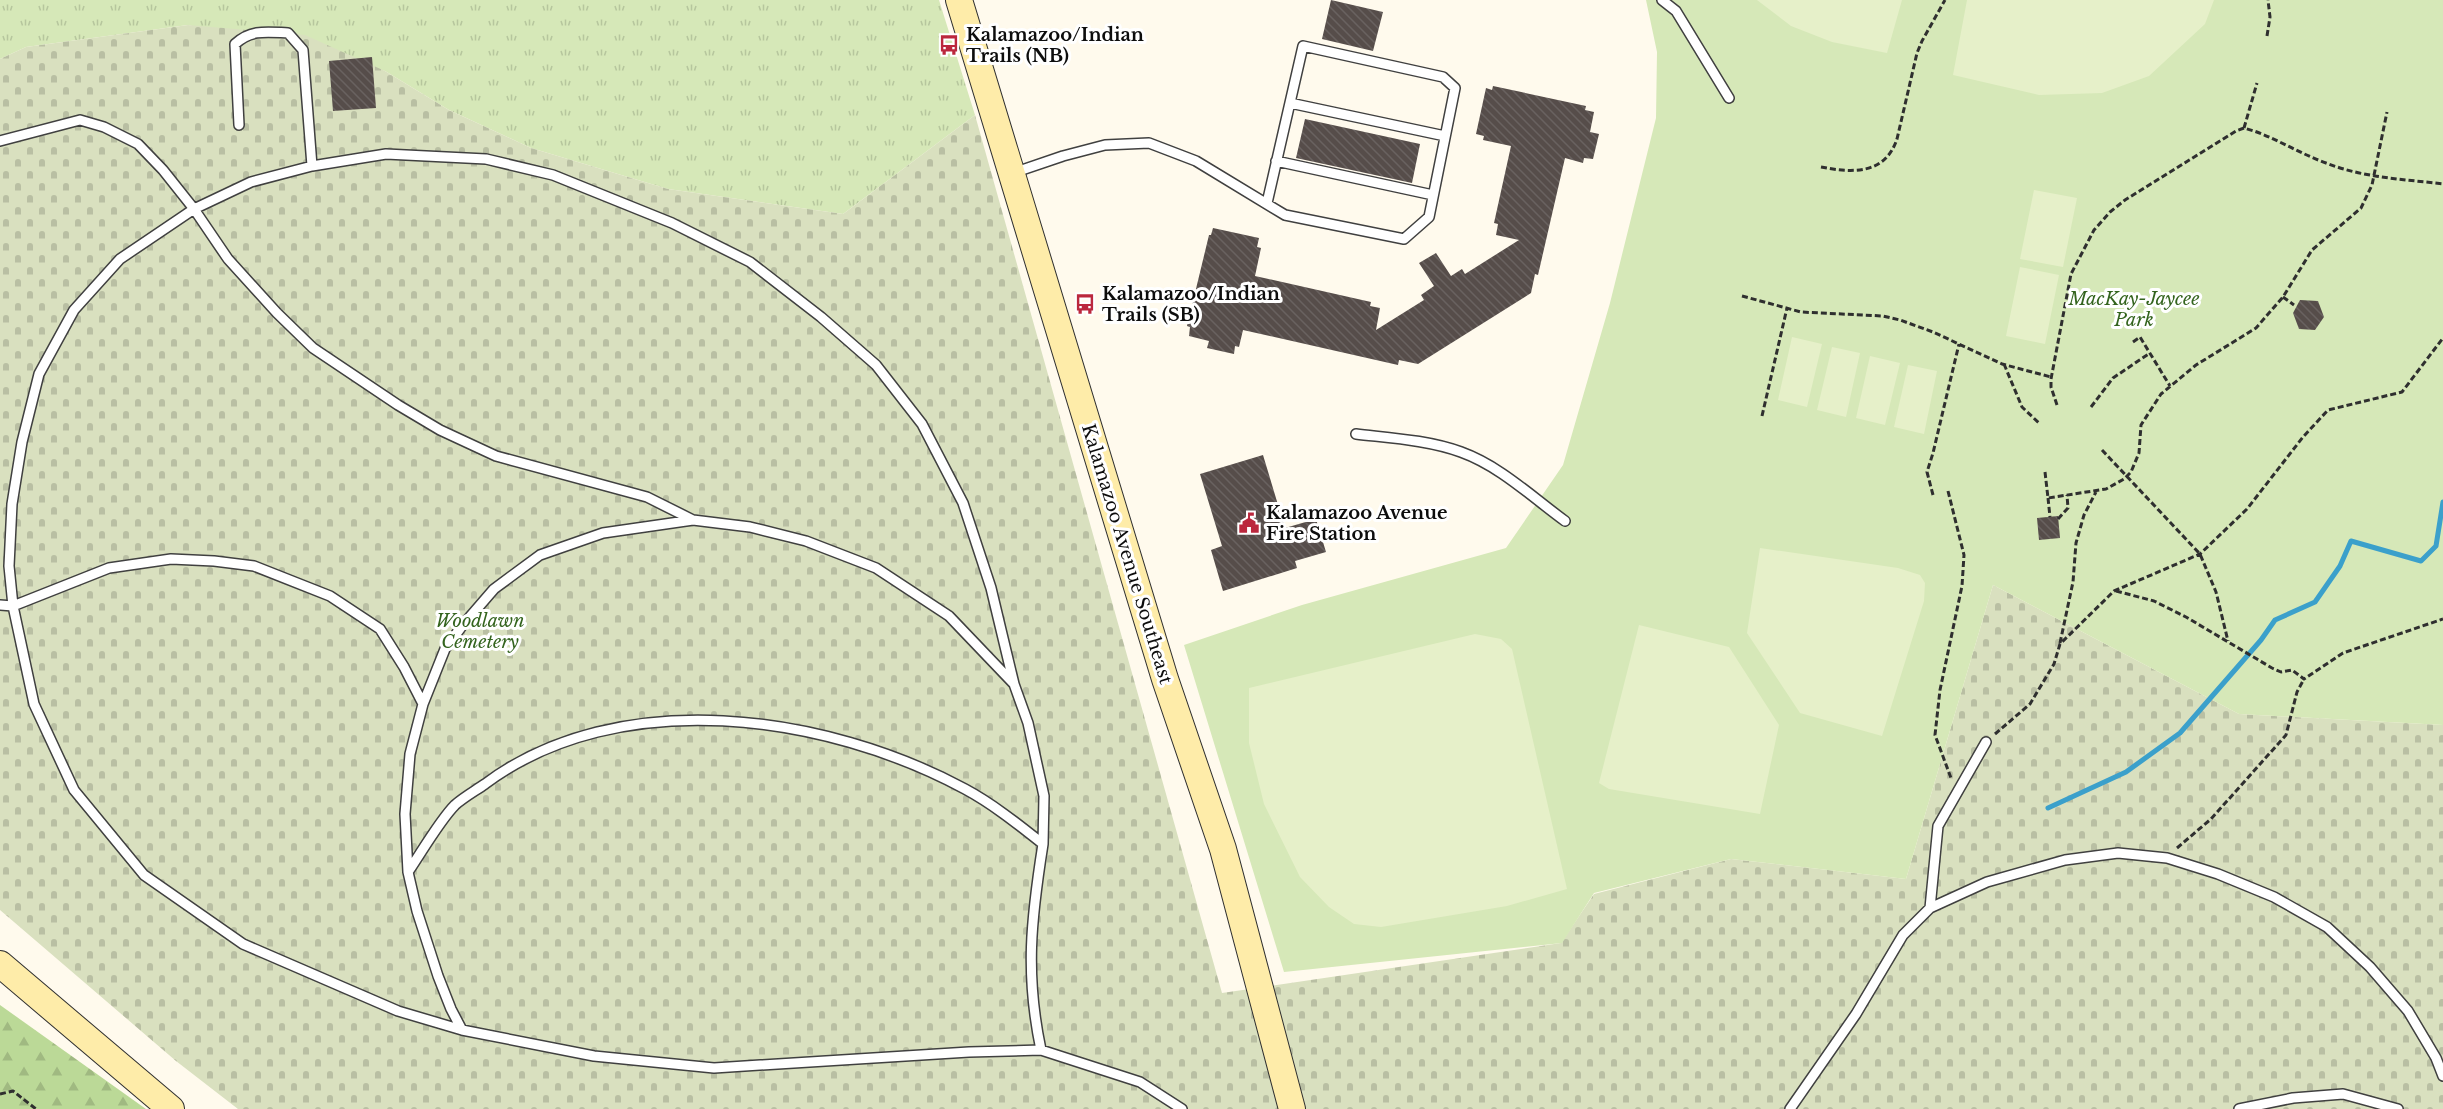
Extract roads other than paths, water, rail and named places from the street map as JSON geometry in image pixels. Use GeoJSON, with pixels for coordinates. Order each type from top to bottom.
{"type":"FeatureCollection","features":[{"type":"Feature","properties":{"kind":"main road","name":"Kalamazoo Avenue Southeast"},"geometry":{"type":"LineString","coordinates":[[959,0],[1165,679],[1223,849],[1292,1109]]}},
{"type":"Feature","properties":{"kind":"main road"},"geometry":{"type":"LineString","coordinates":[[0,964],[171,1109]]}},
{"type":"Feature","properties":{"kind":"lane"},"geometry":{"type":"LineString","coordinates":[[1662,0],[1676,11],[1729,98]]}},
{"type":"Feature","properties":{"kind":"lane"},"geometry":{"type":"LineString","coordinates":[[239,125],[235,44],[256,31],[288,33],[303,50],[312,166]]}},
{"type":"Feature","properties":{"kind":"lane"},"geometry":{"type":"LineString","coordinates":[[1011,174],[1062,156],[1105,145],[1149,143],[1197,161],[1285,215],[1404,239],[1428,217],[1455,88],[1443,77],[1303,46],[1267,203]]}},
{"type":"Feature","properties":{"kind":"lane"},"geometry":{"type":"LineString","coordinates":[[1290,103],[1445,136]]}},
{"type":"Feature","properties":{"kind":"lane"},"geometry":{"type":"LineString","coordinates":[[0,141],[80,120],[104,127],[138,144],[194,209],[228,260],[313,348],[440,430],[496,456],[647,497],[693,520]]}},
{"type":"Feature","properties":{"kind":"lane"},"geometry":{"type":"LineString","coordinates":[[1041,1050],[1034,1013],[1030,971],[1033,912],[1043,844],[1044,796],[1028,723],[1014,684],[991,588],[963,503],[922,423],[876,365],[821,317],[750,262],[672,223],[553,175],[486,159],[386,154],[312,166],[251,182],[194,209],[120,259],[74,310],[39,374],[22,442],[12,504],[9,566],[13,606],[33,704],[74,790],[144,875],[243,944],[398,1011],[462,1030],[594,1056],[714,1068],[969,1052],[1041,1050],[1140,1082],[1182,1109]]}},
{"type":"Feature","properties":{"kind":"lane"},"geometry":{"type":"LineString","coordinates":[[1276,161],[1433,195]]}},
{"type":"Feature","properties":{"kind":"lane"},"geometry":{"type":"LineString","coordinates":[[1356,434],[1405,440],[1461,452],[1500,472],[1565,521]]}},
{"type":"Feature","properties":{"kind":"lane"},"geometry":{"type":"LineString","coordinates":[[462,1030],[438,975],[417,911],[408,872],[405,814],[410,753],[423,704],[445,649],[494,590],[540,555],[603,533],[693,520],[750,527],[806,541],[876,568],[949,616],[1014,684]]}},
{"type":"Feature","properties":{"kind":"lane"},"geometry":{"type":"LineString","coordinates":[[0,605],[13,606],[109,568],[171,559],[254,566],[330,596],[380,629],[404,667],[423,704]]}},
{"type":"Feature","properties":{"kind":"lane"},"geometry":{"type":"LineString","coordinates":[[408,872],[455,806],[508,766],[565,740],[623,726],[679,719],[766,726],[842,740],[924,770],[966,790],[1018,824],[1043,844]]}},
{"type":"Feature","properties":{"kind":"lane"},"geometry":{"type":"LineString","coordinates":[[1930,908],[1938,826],[1986,742]]}},
{"type":"Feature","properties":{"kind":"lane"},"geometry":{"type":"LineString","coordinates":[[1790,1109],[1856,1014],[1903,935],[1930,908],[1987,882],[2065,860],[2118,853],[2167,858],[2218,874],[2274,897],[2327,927],[2370,967],[2408,1011],[2436,1058],[2443,1076]]}},
{"type":"Feature","properties":{"kind":"lane"},"geometry":{"type":"LineString","coordinates":[[2239,1109],[2293,1098],[2343,1094],[2398,1109]]}},
{"type":"Feature","properties":{"kind":"waterway"},"geometry":{"type":"LineString","coordinates":[[2048,808],[2126,772],[2180,733],[2261,640],[2275,620],[2315,602],[2340,566],[2351,541],[2421,561],[2436,546],[2443,502]]}},
{"type":"Feature","properties":{"kind":"place","name":"Kalamazoo/Indian Trails (NB)"},"geometry":{"type":"Point","coordinates":[949,45]}},
{"type":"Feature","properties":{"kind":"place","name":"Kalamazoo/Indian Trails (SB)"},"geometry":{"type":"Point","coordinates":[1085,304]}},
{"type":"Feature","properties":{"kind":"place","name":"Kalamazoo Avenue Fire Station"},"geometry":{"type":"Point","coordinates":[1249,523]}},
{"type":"Feature","properties":{"kind":"park label","name":"MacKay-Jaycee Park"},"geometry":{"type":"Point","coordinates":[2134,309]}},
{"type":"Feature","properties":{"kind":"park label","name":"Woodlawn Cemetery"},"geometry":{"type":"Point","coordinates":[480,631]}}]}
